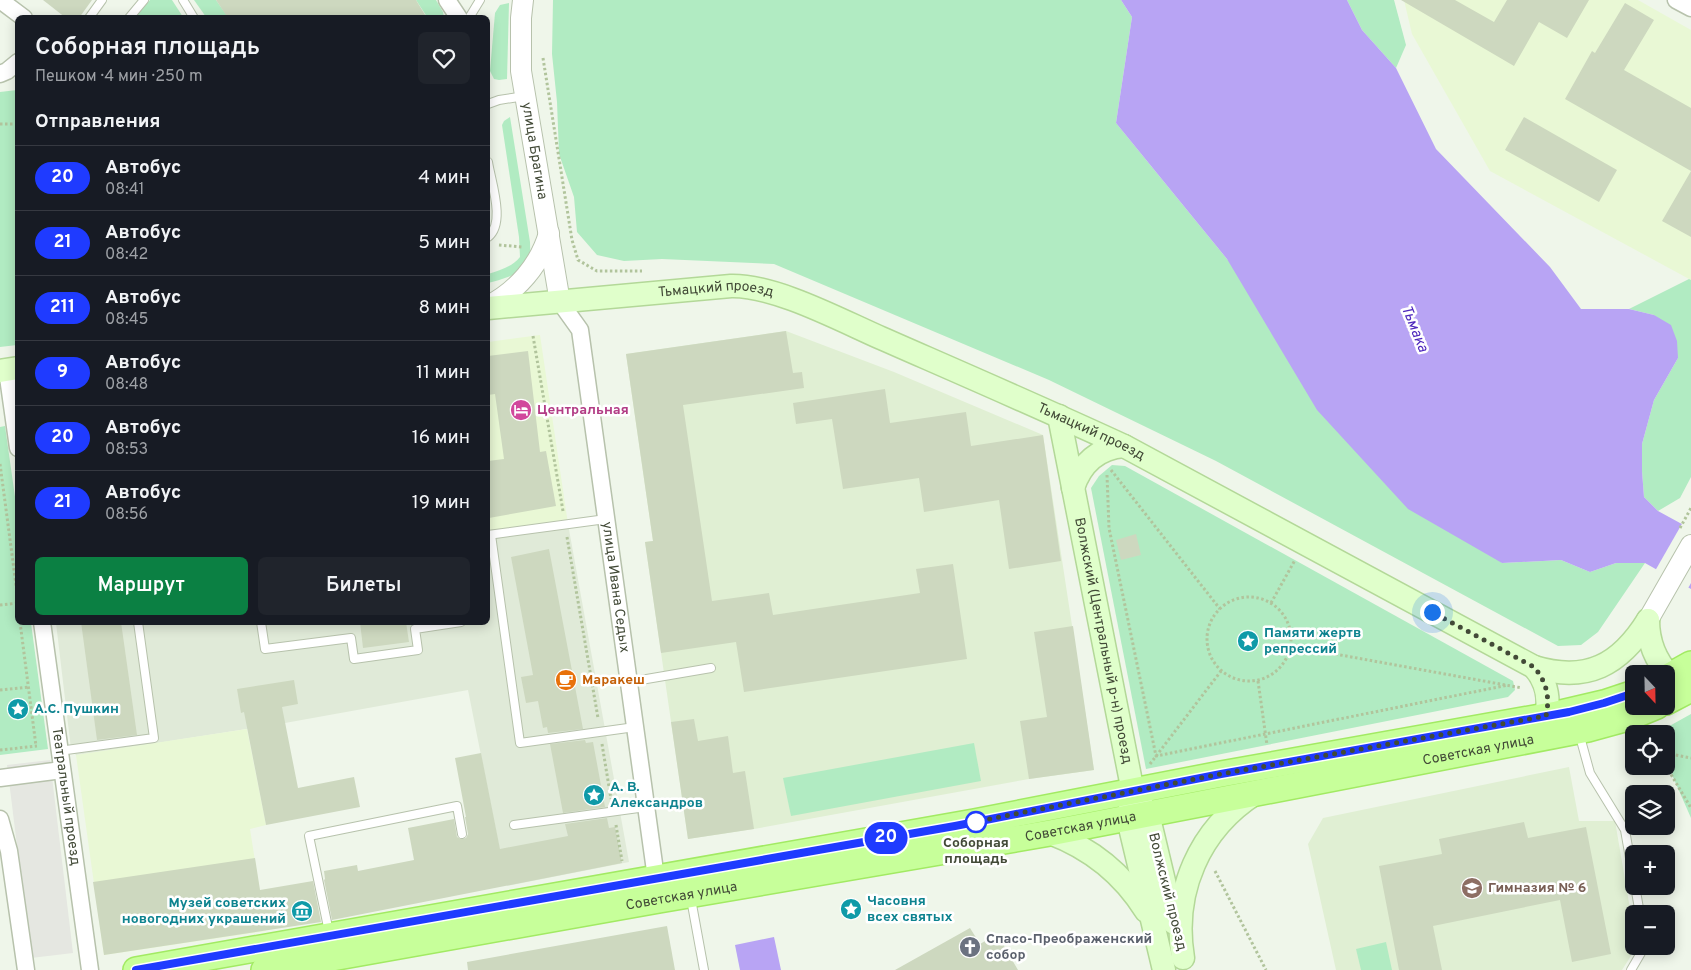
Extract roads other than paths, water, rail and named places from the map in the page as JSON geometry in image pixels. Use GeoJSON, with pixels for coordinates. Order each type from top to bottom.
{"type":"FeatureCollection","features":[{"type":"Feature","properties":{"kind":"main road","name":"Тьмацкий проезд"},"geometry":{"type":"LineString","coordinates":[[490,307],[732,286],[760,289],[805,305],[1124,446],[1528,675],[1593,669],[1610,662],[1625,651],[1635,640],[1648,620]]}},
{"type":"Feature","properties":{"kind":"main road","name":"Волжский (Центральный р-н) проезд"},"geometry":{"type":"LineString","coordinates":[[1059,416],[1133,792]]}},
{"type":"Feature","properties":{"kind":"main road"},"geometry":{"type":"LineString","coordinates":[[1073,488],[1083,466],[1095,456],[1109,449],[1124,446]]}},
{"type":"Feature","properties":{"kind":"main road"},"geometry":{"type":"LineString","coordinates":[[1648,620],[1652,649],[1660,664],[1682,674],[1675,686]]}},
{"type":"Feature","properties":{"kind":"main road"},"geometry":{"type":"LineString","coordinates":[[1528,675],[1542,679],[1547,692],[1546,716]]}},
{"type":"Feature","properties":{"kind":"main road","name":"Советская улица"},"geometry":{"type":"LineString","coordinates":[[264,970],[954,826],[1229,772],[1581,710],[1625,696]]}},
{"type":"Feature","properties":{"kind":"main road","name":"Советская улица"},"geometry":{"type":"LineString","coordinates":[[136,970],[329,936],[657,889],[691,894],[1050,833],[1578,731],[1634,715]]}},
{"type":"Feature","properties":{"kind":"main road","name":"Волжский проезд"},"geometry":{"type":"LineString","coordinates":[[1133,792],[1178,966]]}},
{"type":"Feature","properties":{"kind":"main road"},"geometry":{"type":"LineString","coordinates":[[1178,966],[1180,912],[1186,885],[1195,860],[1208,838],[1230,812],[1256,794]]}},
{"type":"Feature","properties":{"kind":"main road","name":"Волжский проезд"},"geometry":{"type":"LineString","coordinates":[[1138,816],[1153,922],[1178,966]]}},
{"type":"Feature","properties":{"kind":"main road"},"geometry":{"type":"LineString","coordinates":[[1050,833],[1080,846],[1113,870],[1135,894],[1153,922]]}},
{"type":"Feature","properties":{"kind":"street"},"geometry":{"type":"LineString","coordinates":[[0,0],[20,15]]}},
{"type":"Feature","properties":{"kind":"street"},"geometry":{"type":"LineString","coordinates":[[447,0],[457,15]]}},
{"type":"Feature","properties":{"kind":"street","name":"улица Брагина"},"geometry":{"type":"LineString","coordinates":[[523,0],[520,57],[560,302]]}},
{"type":"Feature","properties":{"kind":"street"},"geometry":{"type":"LineString","coordinates":[[1676,0],[1691,8]]}},
{"type":"Feature","properties":{"kind":"street"},"geometry":{"type":"LineString","coordinates":[[0,74],[15,64]]}},
{"type":"Feature","properties":{"kind":"street"},"geometry":{"type":"LineString","coordinates":[[490,306],[511,290],[527,274],[540,255],[549,231]]}},
{"type":"Feature","properties":{"kind":"street","name":"улица Ивана Седых"},"geometry":{"type":"LineString","coordinates":[[560,302],[580,330],[657,889]]}},
{"type":"Feature","properties":{"kind":"street"},"geometry":{"type":"LineString","coordinates":[[8,370],[15,425]]}},
{"type":"Feature","properties":{"kind":"street"},"geometry":{"type":"LineString","coordinates":[[1648,620],[1691,545]]}},
{"type":"Feature","properties":{"kind":"street","name":"Театральный проезд"},"geometry":{"type":"LineString","coordinates":[[42,625],[90,970]]}},
{"type":"Feature","properties":{"kind":"street"},"geometry":{"type":"LineString","coordinates":[[0,778],[62,770]]}},
{"type":"Feature","properties":{"kind":"street"},"geometry":{"type":"LineString","coordinates":[[0,819],[9,851],[26,970]]}},
{"type":"Feature","properties":{"kind":"lane"},"geometry":{"type":"LineString","coordinates":[[91,15],[102,0]]}},
{"type":"Feature","properties":{"kind":"lane"},"geometry":{"type":"LineString","coordinates":[[132,15],[144,0]]}},
{"type":"Feature","properties":{"kind":"lane"},"geometry":{"type":"LineString","coordinates":[[183,0],[192,15]]}},
{"type":"Feature","properties":{"kind":"lane"},"geometry":{"type":"LineString","coordinates":[[471,15],[480,0]]}},
{"type":"Feature","properties":{"kind":"lane"},"geometry":{"type":"LineString","coordinates":[[490,103],[526,96]]}},
{"type":"Feature","properties":{"kind":"lane"},"geometry":{"type":"LineString","coordinates":[[490,173],[497,211],[497,223],[490,236]]}},
{"type":"Feature","properties":{"kind":"lane"},"geometry":{"type":"LineString","coordinates":[[490,535],[606,519]]}},
{"type":"Feature","properties":{"kind":"lane"},"geometry":{"type":"LineString","coordinates":[[490,542],[520,744],[635,727]]}},
{"type":"Feature","properties":{"kind":"lane"},"geometry":{"type":"LineString","coordinates":[[59,751],[154,738],[138,625]]}},
{"type":"Feature","properties":{"kind":"lane"},"geometry":{"type":"LineString","coordinates":[[261,625],[265,649],[351,638],[354,659],[418,650],[415,629],[441,625]]}},
{"type":"Feature","properties":{"kind":"lane"},"geometry":{"type":"LineString","coordinates":[[629,682],[712,668]]}},
{"type":"Feature","properties":{"kind":"lane"},"geometry":{"type":"LineString","coordinates":[[1578,731],[1590,773],[1625,830],[1628,845]]}},
{"type":"Feature","properties":{"kind":"lane"},"geometry":{"type":"LineString","coordinates":[[329,936],[310,836],[457,806],[462,834]]}},
{"type":"Feature","properties":{"kind":"lane"},"geometry":{"type":"LineString","coordinates":[[514,825],[646,807]]}},
{"type":"Feature","properties":{"kind":"lane"},"geometry":{"type":"LineString","coordinates":[[691,894],[704,970]]}},
{"type":"Feature","properties":{"kind":"lane"},"geometry":{"type":"LineString","coordinates":[[1632,970],[1640,955]]}},
{"type":"Feature","properties":{"kind":"water","name":"Тьмака"},"geometry":{"type":"Polygon","coordinates":[[[1121,0],[1347,0],[1362,30],[1396,68],[1436,149],[1550,267],[1581,309],[1629,309],[1654,315],[1671,325],[1677,341],[1678,358],[1654,400],[1642,444],[1642,471],[1644,497],[1658,511],[1691,529],[1691,589],[1645,563],[1616,563],[1590,572],[1561,560],[1502,563],[1408,509],[1317,410],[1227,259],[1116,123],[1132,17],[1121,0]]]}},
{"type":"Feature","properties":{"kind":"water"},"geometry":{"type":"Polygon","coordinates":[[[774,937],[781,970],[740,970],[735,945],[774,937]]]}},
{"type":"Feature","properties":{"kind":"place","name":"Центральная"},"geometry":{"type":"Point","coordinates":[521,410]}},
{"type":"Feature","properties":{"kind":"place","name":"Памяти жертв репрессий"},"geometry":{"type":"Point","coordinates":[1248,641]}},
{"type":"Feature","properties":{"kind":"place","name":"Маракеш"},"geometry":{"type":"Point","coordinates":[566,680]}},
{"type":"Feature","properties":{"kind":"place","name":"А.С. Пушкин"},"geometry":{"type":"Point","coordinates":[18,709]}},
{"type":"Feature","properties":{"kind":"place","name":"А. В. Александров"},"geometry":{"type":"Point","coordinates":[594,795]}},
{"type":"Feature","properties":{"kind":"place","name":"Соборная площадь"},"geometry":{"type":"Point","coordinates":[976,822]}},
{"type":"Feature","properties":{"kind":"place","name":"Гимназия № 6"},"geometry":{"type":"Point","coordinates":[1472,888]}},
{"type":"Feature","properties":{"kind":"place","name":"Часовня всех святых"},"geometry":{"type":"Point","coordinates":[851,909]}},
{"type":"Feature","properties":{"kind":"place","name":"Музей советских новогодних украшений"},"geometry":{"type":"Point","coordinates":[302,911]}},
{"type":"Feature","properties":{"kind":"place","name":"Спасо-Преображенский собор"},"geometry":{"type":"Point","coordinates":[970,947]}}]}
